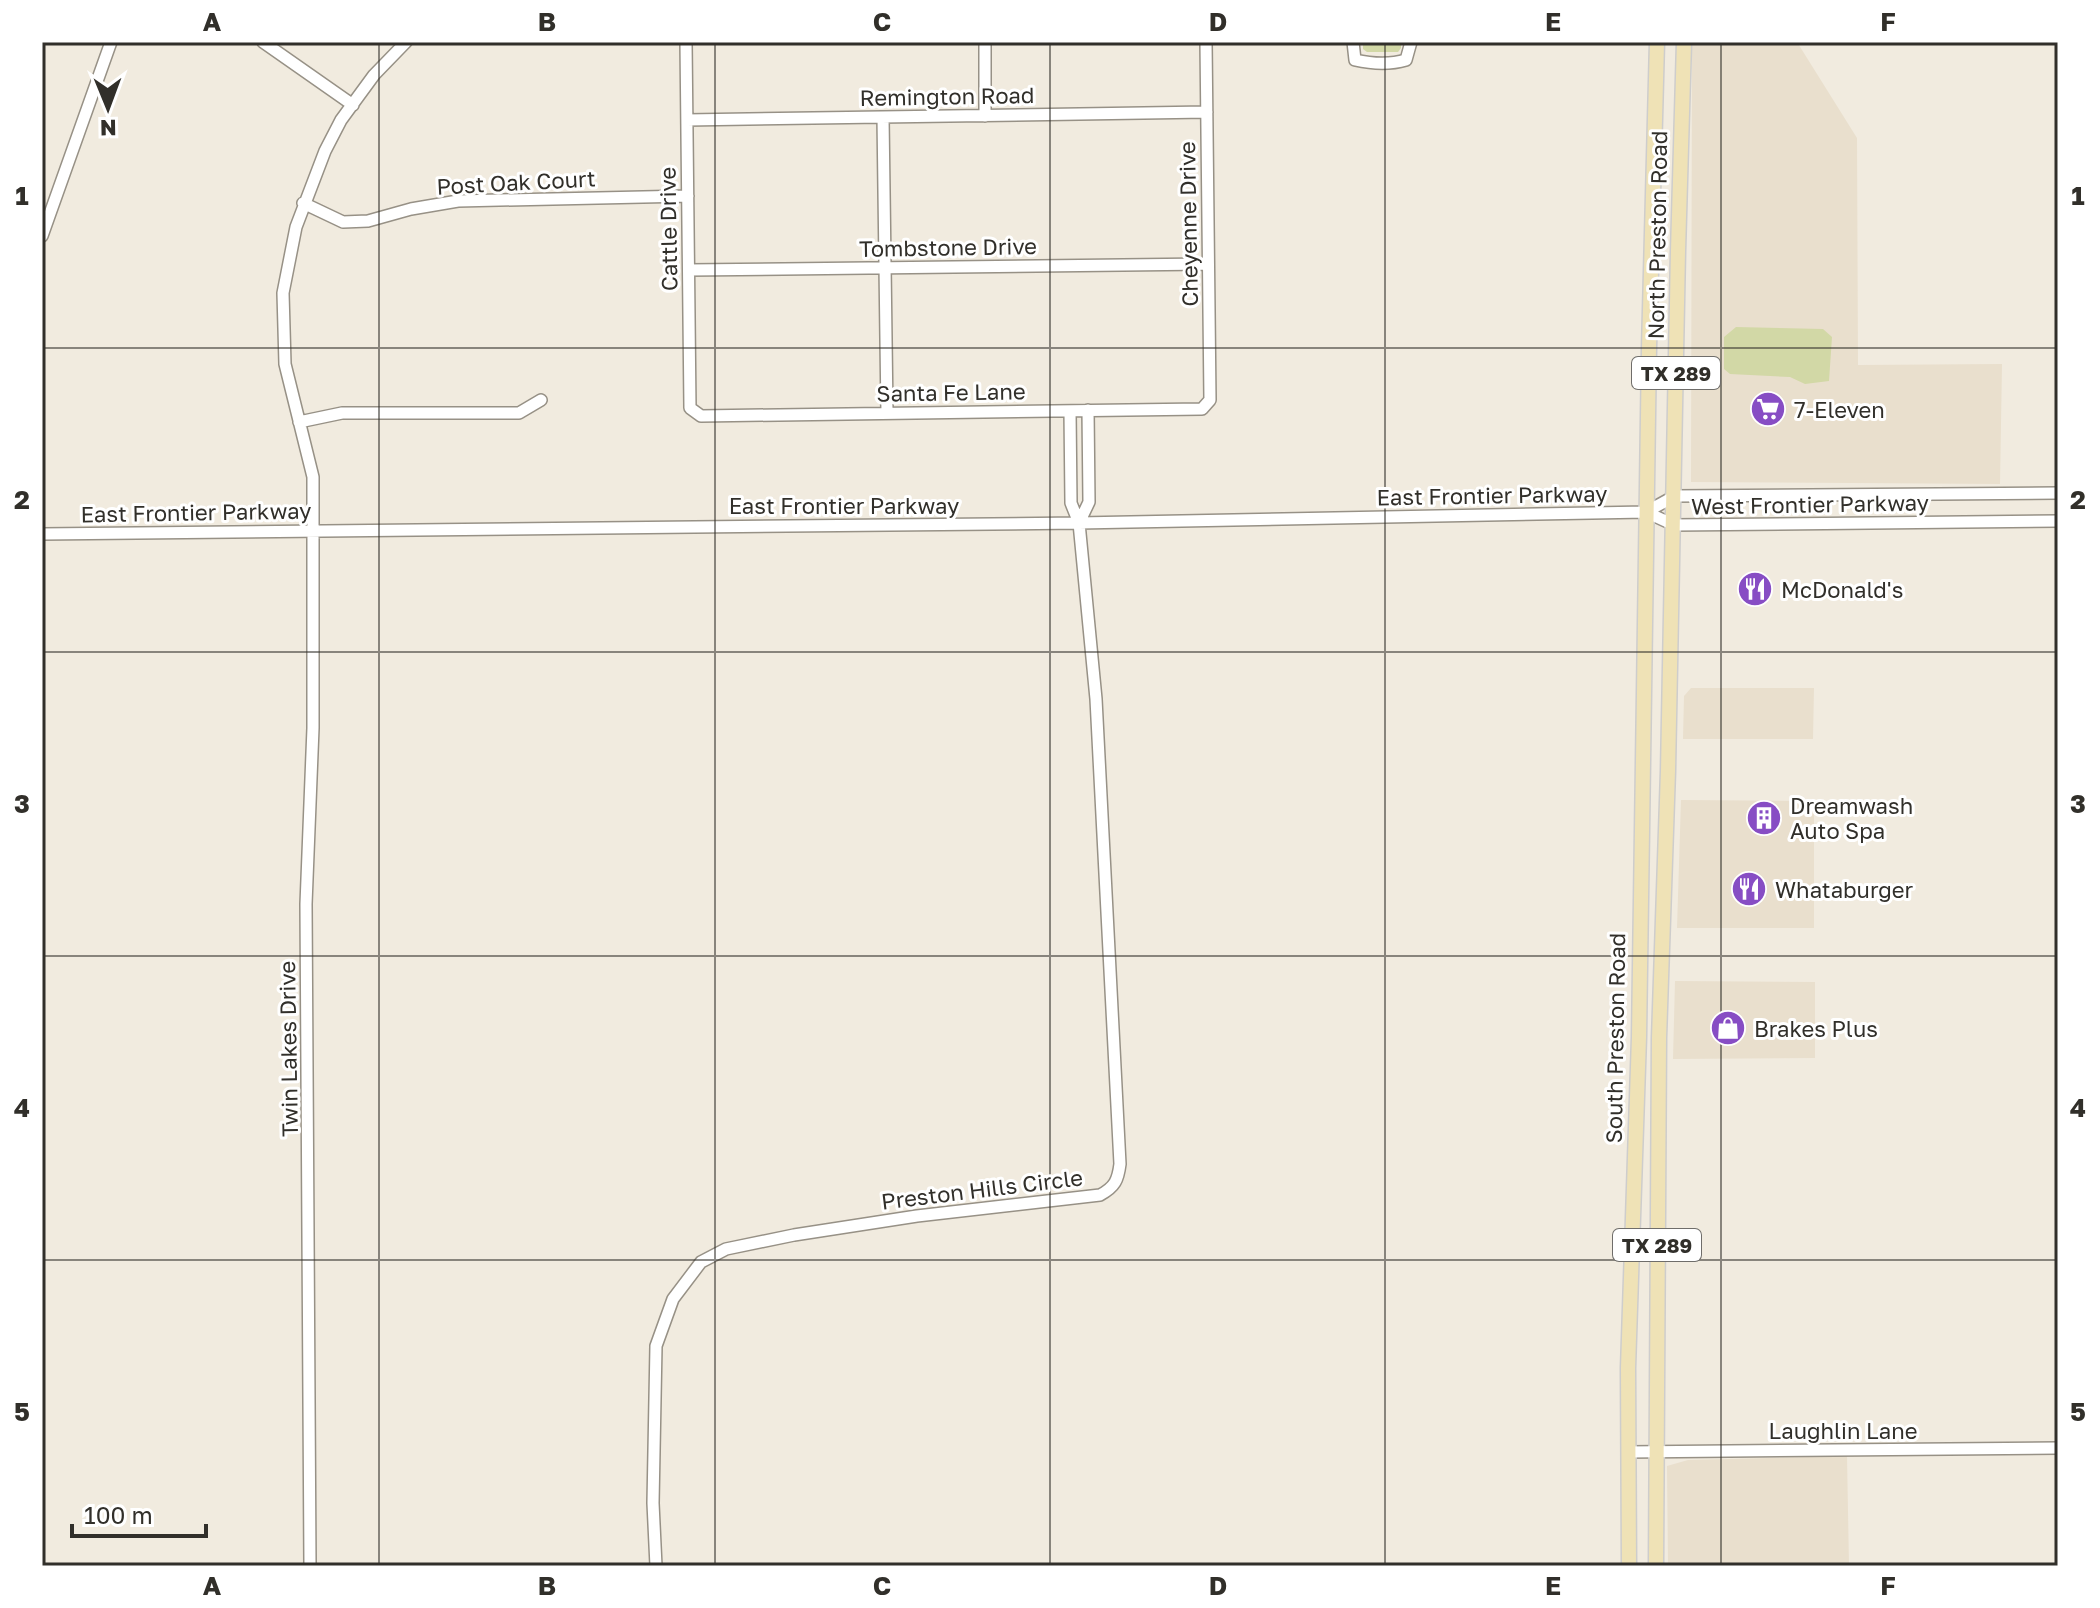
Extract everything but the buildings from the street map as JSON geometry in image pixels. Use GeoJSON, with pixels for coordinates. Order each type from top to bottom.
{"type":"FeatureCollection","features":[{"type":"Feature","properties":{"kind":"main road","name":"North Preston Road"},"geometry":{"type":"LineString","coordinates":[[1646,512],[1657,42]]}},
{"type":"Feature","properties":{"kind":"main road","name":"North Preston Road"},"geometry":{"type":"LineString","coordinates":[[1674,525],[1684,42]]}},
{"type":"Feature","properties":{"kind":"main road"},"geometry":{"type":"LineString","coordinates":[[1653,159],[1680,160]]}},
{"type":"Feature","properties":{"kind":"main road","name":"South Preston Road"},"geometry":{"type":"LineString","coordinates":[[1629,1566],[1630,1282],[1639,1037],[1646,512]]}},
{"type":"Feature","properties":{"kind":"main road","name":"South Preston Road"},"geometry":{"type":"LineString","coordinates":[[1656,1566],[1659,1024],[1667,840],[1674,525]]}},
{"type":"Feature","properties":{"kind":"street"},"geometry":{"type":"LineString","coordinates":[[42,236],[111,42]]}},
{"type":"Feature","properties":{"kind":"street"},"geometry":{"type":"LineString","coordinates":[[263,42],[353,105]]}},
{"type":"Feature","properties":{"kind":"street","name":"Twin Lakes Drive"},"geometry":{"type":"LineString","coordinates":[[310,1566],[306,904],[313,728],[313,477],[285,364],[282,308],[290,247],[303,203],[330,141],[374,75],[406,42]]}},
{"type":"Feature","properties":{"kind":"street","name":"Cattle Drive"},"geometry":{"type":"LineString","coordinates":[[686,42],[690,408],[695,413]]}},
{"type":"Feature","properties":{"kind":"street"},"geometry":{"type":"LineString","coordinates":[[985,42],[985,116]]}},
{"type":"Feature","properties":{"kind":"street","name":"Cheyenne Drive"},"geometry":{"type":"LineString","coordinates":[[1206,42],[1210,400],[1207,405]]}},
{"type":"Feature","properties":{"kind":"street"},"geometry":{"type":"LineString","coordinates":[[1353,42],[1355,60],[1395,63],[1406,60],[1411,42]]}},
{"type":"Feature","properties":{"kind":"street","name":"Remington Road"},"geometry":{"type":"LineString","coordinates":[[687,120],[1207,112]]}},
{"type":"Feature","properties":{"kind":"street"},"geometry":{"type":"LineString","coordinates":[[883,117],[887,413]]}},
{"type":"Feature","properties":{"kind":"street","name":"Post Oak Court"},"geometry":{"type":"LineString","coordinates":[[303,203],[343,222],[356,222],[458,201],[688,196]]}},
{"type":"Feature","properties":{"kind":"street","name":"Tombstone Drive"},"geometry":{"type":"LineString","coordinates":[[689,270],[1208,264]]}},
{"type":"Feature","properties":{"kind":"street"},"geometry":{"type":"LineString","coordinates":[[299,422],[342,413],[519,413],[541,400]]}},
{"type":"Feature","properties":{"kind":"street","name":"Santa Fe Lane"},"geometry":{"type":"LineString","coordinates":[[695,413],[701,416],[1202,409],[1207,405]]}},
{"type":"Feature","properties":{"kind":"street"},"geometry":{"type":"LineString","coordinates":[[1079,523],[1089,502],[1088,410]]}},
{"type":"Feature","properties":{"kind":"street"},"geometry":{"type":"LineString","coordinates":[[1070,411],[1071,503],[1079,523]]}},
{"type":"Feature","properties":{"kind":"street","name":"West Frontier Parkway"},"geometry":{"type":"LineString","coordinates":[[1646,512],[1675,496],[2058,493]]}},
{"type":"Feature","properties":{"kind":"street","name":"West Frontier Parkway"},"geometry":{"type":"LineString","coordinates":[[1646,512],[1674,525],[2058,521]]}},
{"type":"Feature","properties":{"kind":"street","name":"East Frontier Parkway"},"geometry":{"type":"LineString","coordinates":[[42,534],[1079,523],[1646,512]]}},
{"type":"Feature","properties":{"kind":"street","name":"Preston Hills Circle"},"geometry":{"type":"LineString","coordinates":[[656,1566],[653,1477],[656,1346],[673,1299],[701,1262],[726,1249],[794,1235],[917,1216],[1091,1196],[1113,1188],[1118,1179],[1096,699],[1079,523]]}},
{"type":"Feature","properties":{"kind":"street","name":"Laughlin Lane"},"geometry":{"type":"LineString","coordinates":[[1628,1452],[2058,1448]]}},
{"type":"Feature","properties":{"kind":"shaded area"},"geometry":{"type":"Polygon","coordinates":[[[1692,42],[1797,42],[1857,138],[1858,365],[2002,364],[2000,484],[1691,482],[1692,42]]]}},
{"type":"Feature","properties":{"kind":"shaded area"},"geometry":{"type":"Polygon","coordinates":[[[1691,688],[1814,688],[1813,739],[1683,739],[1684,696],[1691,688]]]}},
{"type":"Feature","properties":{"kind":"shaded area"},"geometry":{"type":"Polygon","coordinates":[[[1681,800],[1814,801],[1814,928],[1677,928],[1681,800]]]}},
{"type":"Feature","properties":{"kind":"shaded area"},"geometry":{"type":"Polygon","coordinates":[[[1675,981],[1815,982],[1815,1058],[1673,1059],[1675,981]]]}},
{"type":"Feature","properties":{"kind":"shaded area"},"geometry":{"type":"Polygon","coordinates":[[[1847,1456],[1849,1566],[1668,1566],[1667,1466],[1688,1460],[1847,1456]]]}},
{"type":"Feature","properties":{"kind":"green space"},"geometry":{"type":"Polygon","coordinates":[[[1363,42],[1401,42],[1401,48],[1398,52],[1367,52],[1363,49],[1363,42]]]}},
{"type":"Feature","properties":{"kind":"green space"},"geometry":{"type":"Polygon","coordinates":[[[1736,327],[1823,329],[1832,337],[1829,381],[1805,384],[1790,377],[1730,374],[1724,369],[1724,337],[1736,327]]]}},
{"type":"Feature","properties":{"kind":"place","name":"7-Eleven"},"geometry":{"type":"Point","coordinates":[1768,409]}},
{"type":"Feature","properties":{"kind":"place","name":"McDonald's"},"geometry":{"type":"Point","coordinates":[1755,589]}},
{"type":"Feature","properties":{"kind":"place","name":"Dreamwash Auto Spa"},"geometry":{"type":"Point","coordinates":[1764,818]}},
{"type":"Feature","properties":{"kind":"place","name":"Whataburger"},"geometry":{"type":"Point","coordinates":[1749,889]}},
{"type":"Feature","properties":{"kind":"place","name":"Brakes Plus"},"geometry":{"type":"Point","coordinates":[1728,1028]}}]}
